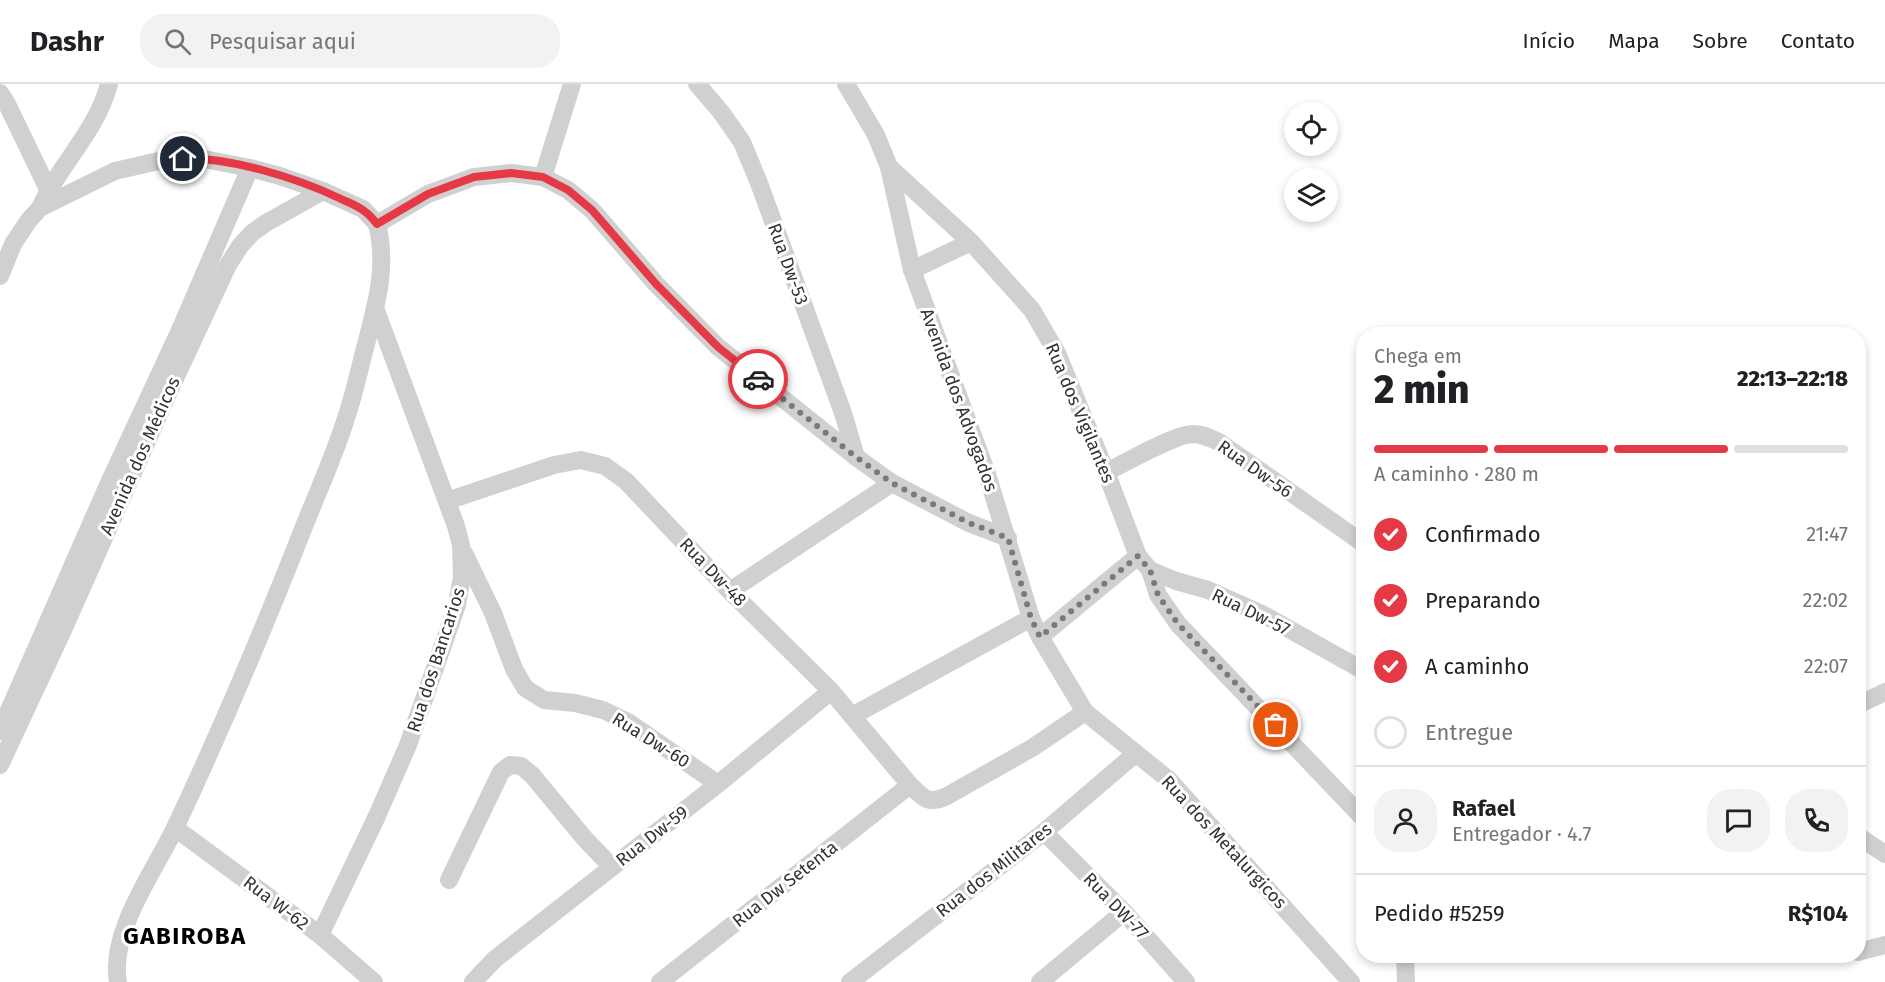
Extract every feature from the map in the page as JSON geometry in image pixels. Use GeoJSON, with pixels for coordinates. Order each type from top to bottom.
{"type":"FeatureCollection","features":[{"type":"Feature","properties":{"kind":"street"},"geometry":{"type":"LineString","coordinates":[[0,276],[13,244],[40,208],[48,189],[83,141],[104,103],[109,84]]}},
{"type":"Feature","properties":{"kind":"street"},"geometry":{"type":"LineString","coordinates":[[543,177],[572,84]]}},
{"type":"Feature","properties":{"kind":"street","name":"Rua Dw-53"},"geometry":{"type":"LineString","coordinates":[[696,84],[721,112],[742,142],[839,402],[856,457]]}},
{"type":"Feature","properties":{"kind":"street","name":"Avenida dos Advogados"},"geometry":{"type":"LineString","coordinates":[[846,84],[876,135],[888,167],[912,270],[982,460],[1031,618],[1085,712]]}},
{"type":"Feature","properties":{"kind":"street"},"geometry":{"type":"LineString","coordinates":[[0,93],[48,189]]}},
{"type":"Feature","properties":{"kind":"street"},"geometry":{"type":"LineString","coordinates":[[40,208],[115,171],[167,159],[199,158],[250,168],[324,191],[363,209],[377,224],[382,243],[382,268],[375,308],[346,418],[270,613],[175,828],[130,912],[120,939],[116,973],[118,982]]}},
{"type":"Feature","properties":{"kind":"street","name":"Rua dos Vigilantes"},"geometry":{"type":"LineString","coordinates":[[888,167],[971,242],[1032,310],[1052,345],[1106,472],[1138,556]]}},
{"type":"Feature","properties":{"kind":"street","name":"Avenida dos Médicos"},"geometry":{"type":"LineString","coordinates":[[0,731],[116,489],[187,333],[250,168]]}},
{"type":"Feature","properties":{"kind":"street"},"geometry":{"type":"LineString","coordinates":[[377,224],[428,194],[474,177],[511,173],[543,177],[568,190],[592,210],[656,284],[718,347],[856,457],[892,483],[969,523],[1008,538]]}},
{"type":"Feature","properties":{"kind":"street","name":"Avenida dos Médicos"},"geometry":{"type":"LineString","coordinates":[[187,333],[240,246],[252,233],[324,191]]}},
{"type":"Feature","properties":{"kind":"street"},"geometry":{"type":"LineString","coordinates":[[912,270],[971,242]]}},
{"type":"Feature","properties":{"kind":"street","name":"Rua dos Bancarios"},"geometry":{"type":"LineString","coordinates":[[320,935],[377,816],[408,744],[457,606],[462,577],[461,545],[456,526],[375,308]]}},
{"type":"Feature","properties":{"kind":"street","name":"Rua Dw-56"},"geometry":{"type":"LineString","coordinates":[[1106,472],[1177,438],[1190,434],[1204,435],[1219,442],[1356,538]]}},
{"type":"Feature","properties":{"kind":"street","name":"Rua Dw-48"},"geometry":{"type":"LineString","coordinates":[[447,501],[554,465],[581,460],[604,466],[626,481],[730,591],[831,691],[910,785],[923,798],[931,801],[947,796],[1032,748],[1085,712]]}},
{"type":"Feature","properties":{"kind":"street"},"geometry":{"type":"LineString","coordinates":[[730,591],[892,483]]}},
{"type":"Feature","properties":{"kind":"street","name":"Avenida dos Médicos"},"geometry":{"type":"LineString","coordinates":[[1,761],[64,628],[116,489]]}},
{"type":"Feature","properties":{"kind":"street","name":"Rua Dw-60"},"geometry":{"type":"LineString","coordinates":[[461,545],[493,614],[514,669],[525,688],[544,700],[575,703],[603,710],[628,722],[718,784]]}},
{"type":"Feature","properties":{"kind":"street"},"geometry":{"type":"LineString","coordinates":[[1040,637],[1138,556]]}},
{"type":"Feature","properties":{"kind":"street","name":"Rua Dw-57"},"geometry":{"type":"LineString","coordinates":[[1138,556],[1150,570],[1176,581],[1208,590],[1264,615],[1356,667]]}},
{"type":"Feature","properties":{"kind":"street"},"geometry":{"type":"LineString","coordinates":[[1150,570],[1158,595],[1178,624],[1356,811]]}},
{"type":"Feature","properties":{"kind":"street"},"geometry":{"type":"LineString","coordinates":[[852,716],[1031,618]]}},
{"type":"Feature","properties":{"kind":"street","name":"Rua Dw-59"},"geometry":{"type":"LineString","coordinates":[[473,982],[495,960],[718,784],[831,691]]}},
{"type":"Feature","properties":{"kind":"street"},"geometry":{"type":"LineString","coordinates":[[1866,701],[1885,692]]}},
{"type":"Feature","properties":{"kind":"street","name":"Rua dos Metalurgicos"},"geometry":{"type":"LineString","coordinates":[[1085,712],[1169,780],[1351,982]]}},
{"type":"Feature","properties":{"kind":"street","name":"Rua dos Militares"},"geometry":{"type":"LineString","coordinates":[[850,982],[1044,832],[1135,754]]}},
{"type":"Feature","properties":{"kind":"street"},"geometry":{"type":"LineString","coordinates":[[449,880],[501,772],[510,765],[521,766],[532,775],[585,839],[612,867]]}},
{"type":"Feature","properties":{"kind":"street","name":"Rua Dw Setenta"},"geometry":{"type":"LineString","coordinates":[[660,982],[910,785]]}},
{"type":"Feature","properties":{"kind":"street","name":"Rua W-62"},"geometry":{"type":"LineString","coordinates":[[175,828],[320,935],[374,982]]}},
{"type":"Feature","properties":{"kind":"street","name":"Rua DW-77"},"geometry":{"type":"LineString","coordinates":[[1044,832],[1124,912],[1186,982]]}},
{"type":"Feature","properties":{"kind":"street"},"geometry":{"type":"LineString","coordinates":[[1866,841],[1885,854]]}},
{"type":"Feature","properties":{"kind":"street"},"geometry":{"type":"LineString","coordinates":[[1040,982],[1124,912]]}},
{"type":"Feature","properties":{"kind":"street"},"geometry":{"type":"LineString","coordinates":[[1866,950],[1885,945]]}},
{"type":"Feature","properties":{"kind":"street"},"geometry":{"type":"LineString","coordinates":[[1405,963],[1406,982]]}},
{"type":"Feature","properties":{"kind":"way so far"},"geometry":{"type":"LineString","coordinates":[[758,379],[892,483],[969,523],[1008,538],[1031,618],[1040,637],[1138,556],[1150,570],[1158,595],[1178,624],[1276,725]]}},
{"type":"Feature","properties":{"kind":"district","name":"GABIROBA"},"geometry":{"type":"Point","coordinates":[185,936]}},
{"type":"Feature","properties":{"kind":"route"},"geometry":{"type":"LineString","coordinates":[[183,159],[199,158],[280,176],[324,191],[363,209],[377,224],[428,194],[474,177],[511,173],[543,177],[568,190],[592,210],[656,284],[718,347],[758,379]]}}]}
